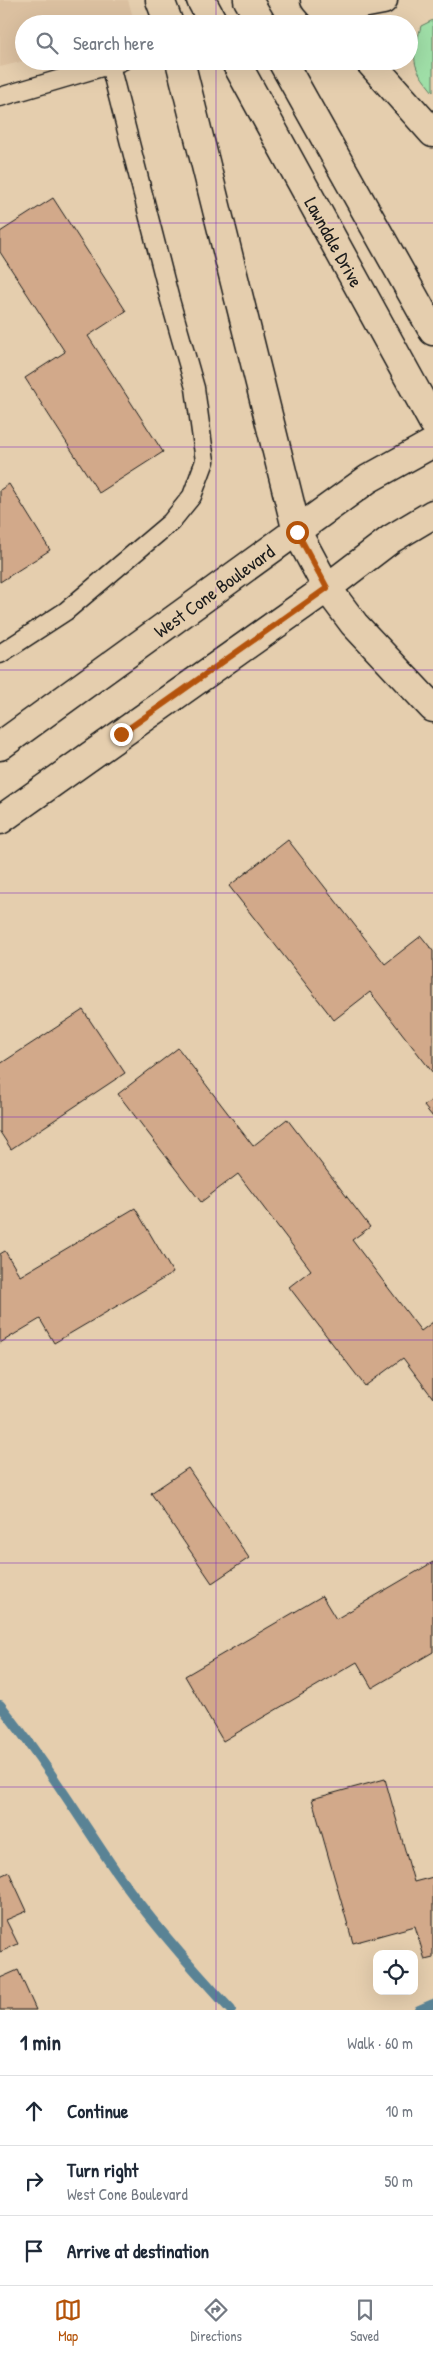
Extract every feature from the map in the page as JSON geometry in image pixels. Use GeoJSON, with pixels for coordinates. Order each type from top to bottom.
{"type":"FeatureCollection","features":[{"type":"Feature","properties":{"kind":"main road"},"geometry":{"type":"LineString","coordinates":[[160,0],[165,15]]}},
{"type":"Feature","properties":{"kind":"main road"},"geometry":{"type":"LineString","coordinates":[[201,0],[209,15]]}},
{"type":"Feature","properties":{"kind":"main road"},"geometry":{"type":"LineString","coordinates":[[248,0],[257,15]]}},
{"type":"Feature","properties":{"kind":"main road"},"geometry":{"type":"LineString","coordinates":[[325,12],[383,0]]}},
{"type":"Feature","properties":{"kind":"main road"},"geometry":{"type":"LineString","coordinates":[[182,70],[297,532],[327,588],[354,624],[433,708]]}},
{"type":"Feature","properties":{"kind":"main road","name":"Lawndale Drive"},"geometry":{"type":"LineString","coordinates":[[240,70],[433,422]]}},
{"type":"Feature","properties":{"kind":"main road"},"geometry":{"type":"LineString","coordinates":[[287,70],[433,331]]}},
{"type":"Feature","properties":{"kind":"main road"},"geometry":{"type":"LineString","coordinates":[[377,70],[433,133]]}},
{"type":"Feature","properties":{"kind":"main road","name":"West Cone Boulevard"},"geometry":{"type":"LineString","coordinates":[[0,746],[368,479],[433,443]]}},
{"type":"Feature","properties":{"kind":"main road"},"geometry":{"type":"LineString","coordinates":[[0,820],[327,588],[391,539],[433,514]]}},
{"type":"Feature","properties":{"kind":"lane"},"geometry":{"type":"LineString","coordinates":[[0,97],[92,70]]}},
{"type":"Feature","properties":{"kind":"lane"},"geometry":{"type":"LineString","coordinates":[[0,654],[66,611],[171,522],[192,496],[205,461],[195,388],[170,300],[118,70]]}},
{"type":"Feature","properties":{"kind":"shaded area"},"geometry":{"type":"Polygon","coordinates":[[[0,0],[128,0],[132,15],[15,15],[15,63],[0,67],[0,0]]]}},
{"type":"Feature","properties":{"kind":"green space"},"geometry":{"type":"Polygon","coordinates":[[[433,20],[433,92],[418,70],[418,39],[421,26],[433,20]]]}},
{"type":"Feature","properties":{"kind":"building"},"geometry":{"type":"Polygon","coordinates":[[[53,198],[126,311],[88,336],[163,452],[99,493],[25,378],[65,352],[0,252],[0,232],[53,198]]]}},
{"type":"Feature","properties":{"kind":"building"},"geometry":{"type":"Polygon","coordinates":[[[9,484],[50,550],[0,582],[0,490],[9,484]]]}},
{"type":"Feature","properties":{"kind":"building"},"geometry":{"type":"Polygon","coordinates":[[[288,840],[385,964],[421,936],[433,951],[433,1073],[370,992],[334,1020],[229,886],[288,840]]]}},
{"type":"Feature","properties":{"kind":"building"},"geometry":{"type":"Polygon","coordinates":[[[83,1010],[125,1073],[11,1149],[0,1132],[0,1064],[83,1010]]]}},
{"type":"Feature","properties":{"kind":"building"},"geometry":{"type":"Polygon","coordinates":[[[178,1048],[253,1146],[287,1119],[370,1227],[352,1240],[421,1331],[433,1322],[433,1398],[403,1358],[365,1386],[289,1287],[311,1270],[238,1174],[201,1202],[118,1094],[178,1048]]]}},
{"type":"Feature","properties":{"kind":"building"},"geometry":{"type":"Polygon","coordinates":[[[433,1099],[433,1117],[424,1106],[433,1099]]]}},
{"type":"Feature","properties":{"kind":"building"},"geometry":{"type":"Polygon","coordinates":[[[135,1208],[173,1273],[54,1343],[40,1319],[0,1343],[0,1254],[5,1251],[20,1276],[135,1208]]]}},
{"type":"Feature","properties":{"kind":"building"},"geometry":{"type":"Polygon","coordinates":[[[188,1468],[249,1558],[212,1583],[151,1493],[188,1468]]]}},
{"type":"Feature","properties":{"kind":"building"},"geometry":{"type":"Polygon","coordinates":[[[433,1562],[433,1652],[372,1688],[357,1662],[223,1741],[185,1676],[322,1596],[336,1619],[433,1562]]]}},
{"type":"Feature","properties":{"kind":"building"},"geometry":{"type":"Polygon","coordinates":[[[385,1779],[414,1882],[433,1877],[433,1958],[425,1960],[415,1926],[353,1943],[312,1799],[385,1779]]]}},
{"type":"Feature","properties":{"kind":"building"},"geometry":{"type":"Polygon","coordinates":[[[9,1872],[27,1911],[6,1920],[18,1944],[0,1952],[0,1876],[9,1872]]]}},
{"type":"Feature","properties":{"kind":"building"},"geometry":{"type":"Polygon","coordinates":[[[18,1970],[36,2010],[0,2010],[0,1978],[18,1970]]]}},
{"type":"Feature","properties":{"kind":"waterway"},"geometry":{"type":"LineString","coordinates":[[0,1705],[46,1766],[143,1909],[231,2010]]}},
{"type":"Feature","properties":{"kind":"waterway"},"geometry":{"type":"LineString","coordinates":[[419,2010],[433,2004]]}},
{"type":"Feature","properties":{"kind":"route"},"geometry":{"type":"LineString","coordinates":[[121,734],[327,588],[297,532]]}}]}
